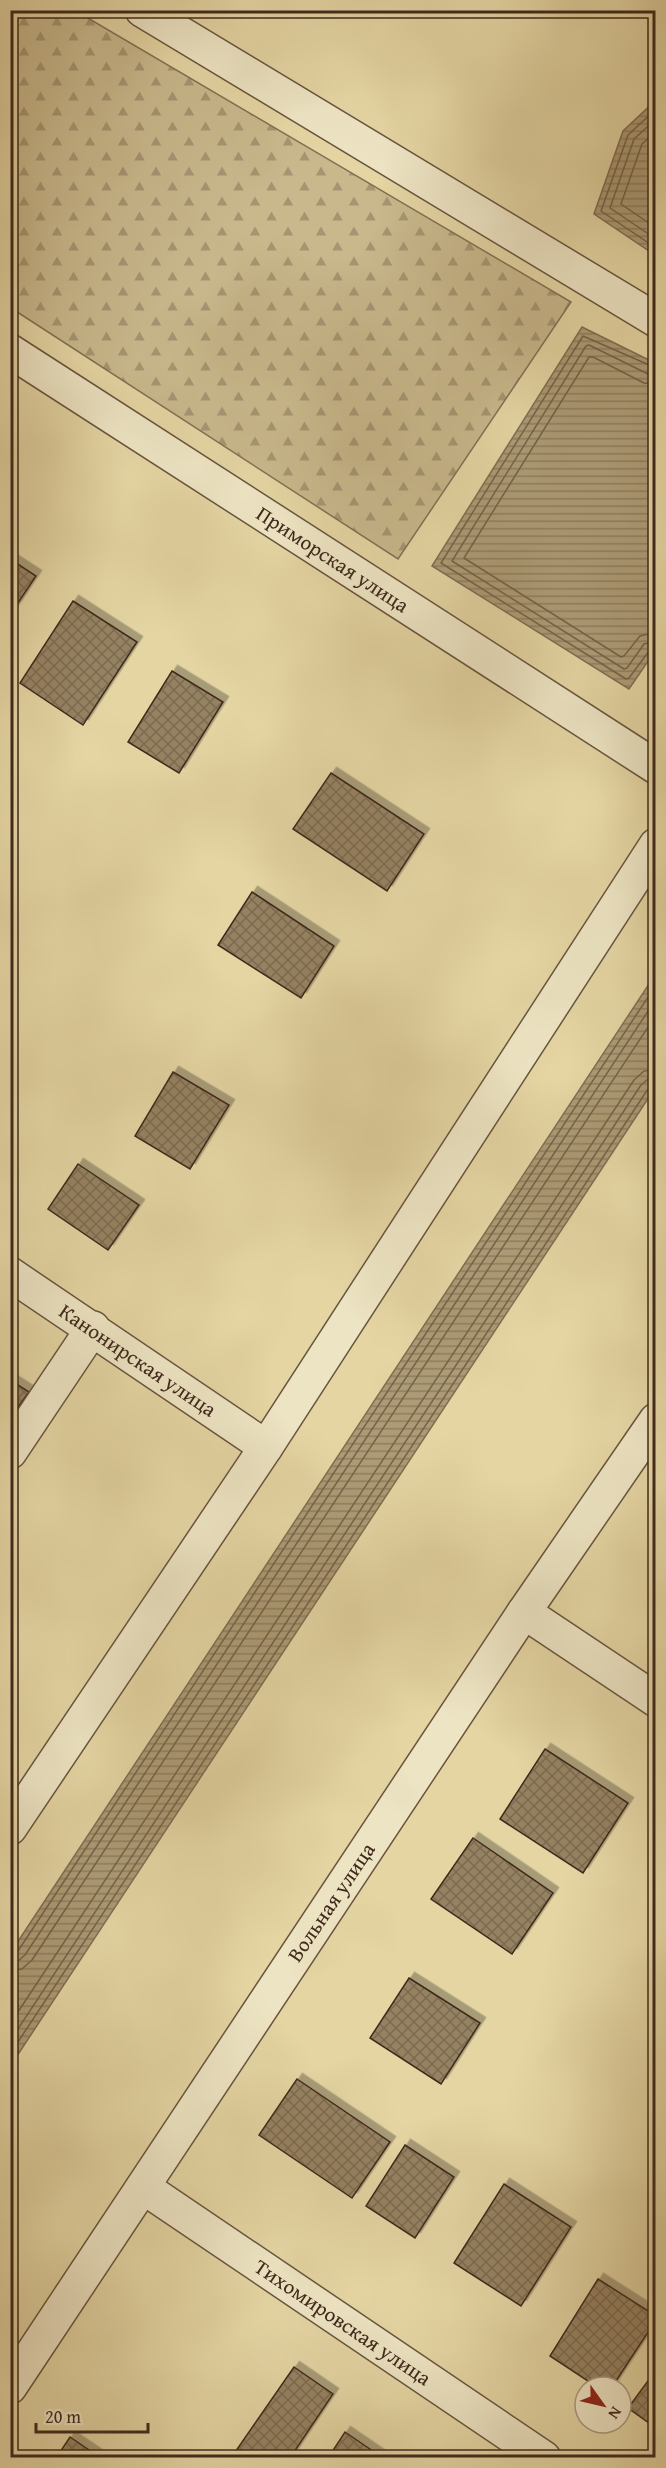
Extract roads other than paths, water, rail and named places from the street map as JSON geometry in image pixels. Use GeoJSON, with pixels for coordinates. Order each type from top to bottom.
{"type":"FeatureCollection","features":[{"type":"Feature","properties":{"kind":"street"},"geometry":{"type":"LineString","coordinates":[[142,10],[656,320]]}},
{"type":"Feature","properties":{"kind":"street","name":"Приморская улица"},"geometry":{"type":"LineString","coordinates":[[10,351],[656,767]]}},
{"type":"Feature","properties":{"kind":"street"},"geometry":{"type":"LineString","coordinates":[[10,1828],[266,1447],[650,863]]}},
{"type":"Feature","properties":{"kind":"street","name":"Канонирская улица"},"geometry":{"type":"LineString","coordinates":[[10,1274],[266,1447]]}},
{"type":"Feature","properties":{"kind":"street"},"geometry":{"type":"LineString","coordinates":[[10,1452],[93,1328]]}},
{"type":"Feature","properties":{"kind":"street","name":"Вольная улица"},"geometry":{"type":"LineString","coordinates":[[10,2387],[525,1612],[656,1420]]}},
{"type":"Feature","properties":{"kind":"street"},"geometry":{"type":"LineString","coordinates":[[525,1612],[656,1700]]}},
{"type":"Feature","properties":{"kind":"street","name":"Тихомировская улица"},"geometry":{"type":"LineString","coordinates":[[143,2187],[544,2457]]}},
{"type":"Feature","properties":{"kind":"water"},"geometry":{"type":"Polygon","coordinates":[[[655,101],[655,255],[594,214],[623,131],[655,101]]]}},
{"type":"Feature","properties":{"kind":"water"},"geometry":{"type":"Polygon","coordinates":[[[582,327],[655,363],[655,651],[629,689],[432,566],[582,327]]]}},
{"type":"Feature","properties":{"kind":"water"},"geometry":{"type":"Polygon","coordinates":[[[655,975],[655,1088],[11,2065],[11,1952],[655,975]]]}}]}
